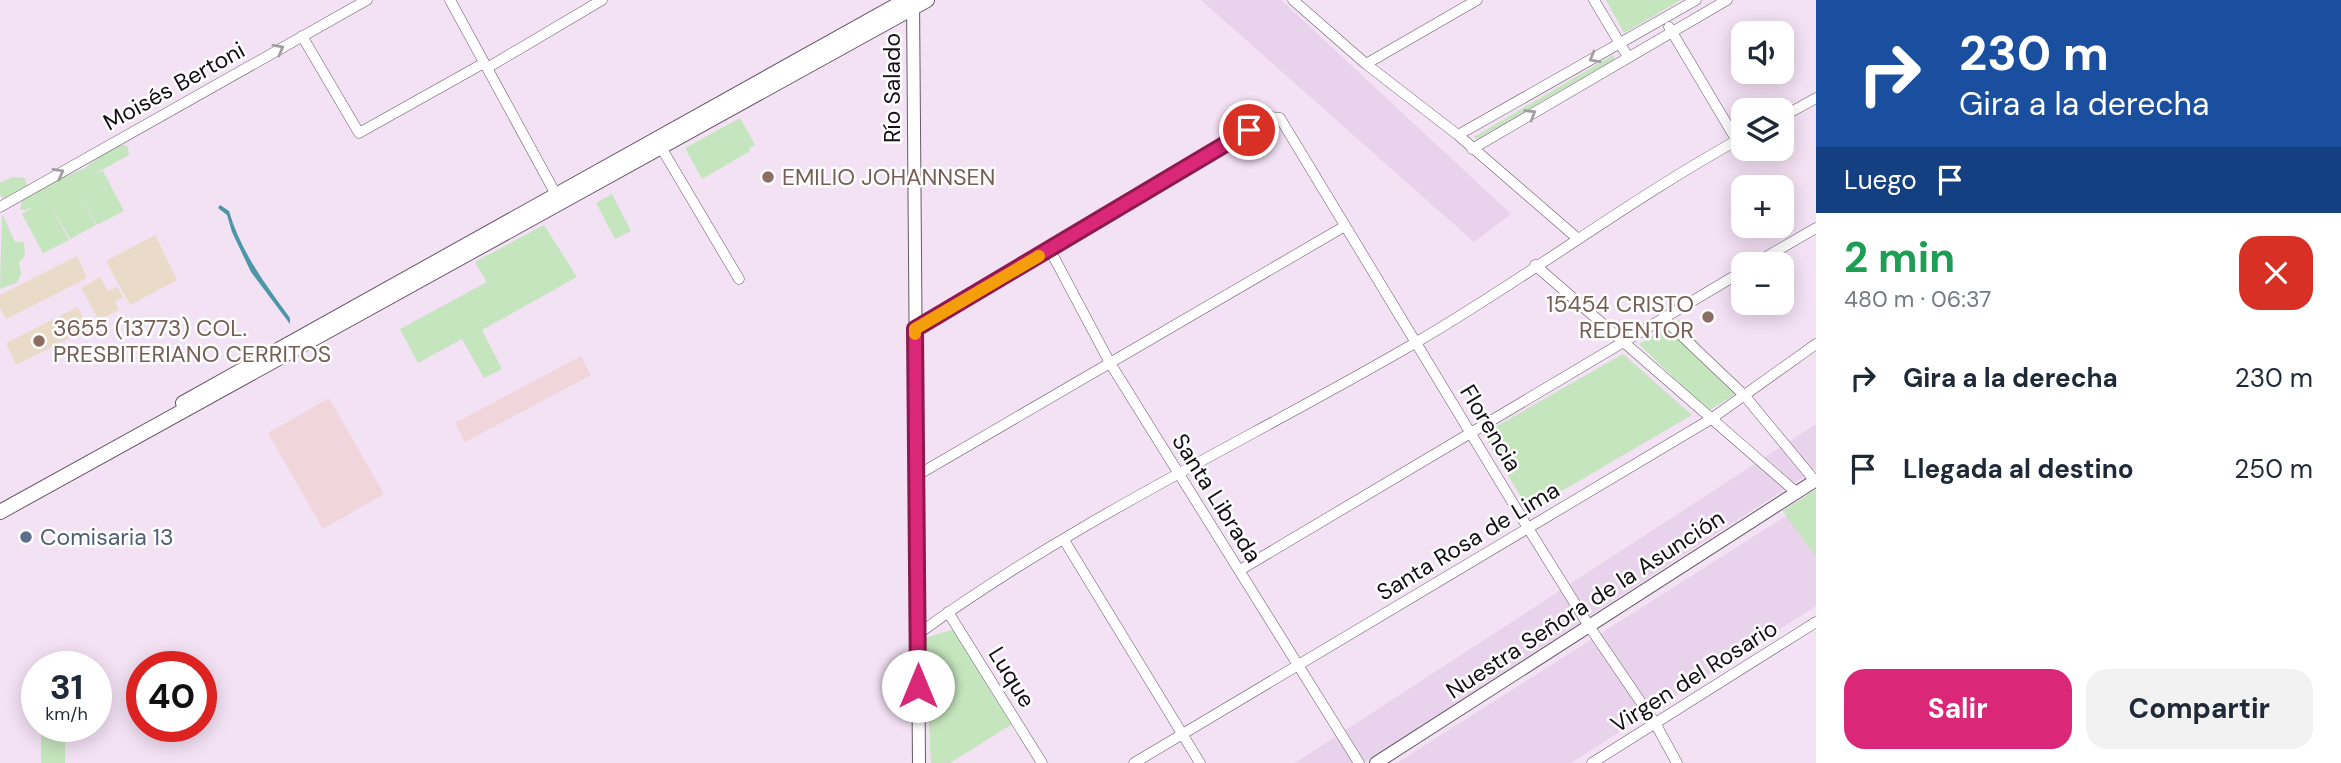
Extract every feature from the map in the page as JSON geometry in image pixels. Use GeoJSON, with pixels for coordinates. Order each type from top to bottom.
{"type":"FeatureCollection","features":[{"type":"Feature","properties":{"kind":"main road"},"geometry":{"type":"LineString","coordinates":[[0,512],[911,3],[927,0]]}},
{"type":"Feature","properties":{"kind":"main road"},"geometry":{"type":"LineString","coordinates":[[0,505],[431,270]]}},
{"type":"Feature","properties":{"kind":"street","name":"Moisés Bertoni"},"geometry":{"type":"LineString","coordinates":[[0,207],[367,0]]}},
{"type":"Feature","properties":{"kind":"street"},"geometry":{"type":"LineString","coordinates":[[450,0],[559,199]]}},
{"type":"Feature","properties":{"kind":"street"},"geometry":{"type":"LineString","coordinates":[[302,36],[359,133],[602,0]]}},
{"type":"Feature","properties":{"kind":"street"},"geometry":{"type":"LineString","coordinates":[[1293,0],[1366,64],[1458,135],[1577,238]]}},
{"type":"Feature","properties":{"kind":"street"},"geometry":{"type":"LineString","coordinates":[[1366,64],[1477,0]]}},
{"type":"Feature","properties":{"kind":"street"},"geometry":{"type":"LineString","coordinates":[[1594,0],[1628,57]]}},
{"type":"Feature","properties":{"kind":"street"},"geometry":{"type":"LineString","coordinates":[[1458,135],[1696,0]]}},
{"type":"Feature","properties":{"kind":"street"},"geometry":{"type":"LineString","coordinates":[[1472,149],[1724,1]]}},
{"type":"Feature","properties":{"kind":"street","name":"Río Salado"},"geometry":{"type":"LineString","coordinates":[[911,3],[919,763]]}},
{"type":"Feature","properties":{"kind":"street"},"geometry":{"type":"LineString","coordinates":[[1664,18],[1731,125]]}},
{"type":"Feature","properties":{"kind":"street"},"geometry":{"type":"LineString","coordinates":[[1794,110],[1816,98]]}},
{"type":"Feature","properties":{"kind":"street","name":"Florencia"},"geometry":{"type":"LineString","coordinates":[[1050,250],[1271,117],[1280,118],[1528,528],[1589,626],[1655,723],[1677,763]]}},
{"type":"Feature","properties":{"kind":"street"},"geometry":{"type":"LineString","coordinates":[[659,144],[739,279]]}},
{"type":"Feature","properties":{"kind":"street"},"geometry":{"type":"LineString","coordinates":[[918,634],[948,612],[1064,540],[1417,342],[1577,238],[1731,144]]}},
{"type":"Feature","properties":{"kind":"street"},"geometry":{"type":"LineString","coordinates":[[916,476],[1345,226]]}},
{"type":"Feature","properties":{"kind":"street"},"geometry":{"type":"LineString","coordinates":[[1775,252],[1816,228]]}},
{"type":"Feature","properties":{"kind":"street"},"geometry":{"type":"LineString","coordinates":[[915,329],[1050,250]]}},
{"type":"Feature","properties":{"kind":"street","name":"Santa Librada"},"geometry":{"type":"LineString","coordinates":[[1050,250],[1110,363],[1359,763]]}},
{"type":"Feature","properties":{"kind":"street"},"geometry":{"type":"LineString","coordinates":[[1535,265],[1797,493]]}},
{"type":"Feature","properties":{"kind":"street"},"geometry":{"type":"LineString","coordinates":[[1240,569],[1731,278]]}},
{"type":"Feature","properties":{"kind":"street"},"geometry":{"type":"LineString","coordinates":[[1663,318],[1744,395],[1815,480]]}},
{"type":"Feature","properties":{"kind":"street","name":"Santa Rosa de Lima"},"geometry":{"type":"LineString","coordinates":[[1134,763],[1711,419],[1816,344]]}},
{"type":"Feature","properties":{"kind":"street","name":"Nuestra Señora de la Asunción"},"geometry":{"type":"LineString","coordinates":[[1376,763],[1815,480]]}},
{"type":"Feature","properties":{"kind":"street"},"geometry":{"type":"LineString","coordinates":[[1064,540],[1200,763]]}},
{"type":"Feature","properties":{"kind":"street","name":"Luque"},"geometry":{"type":"LineString","coordinates":[[948,612],[1042,763]]}},
{"type":"Feature","properties":{"kind":"street","name":"Virgen del Rosario"},"geometry":{"type":"LineString","coordinates":[[1592,763],[1816,622]]}},
{"type":"Feature","properties":{"kind":"shaded area"},"geometry":{"type":"Polygon","coordinates":[[[1201,0],[1281,0],[1511,214],[1474,242],[1201,0]]]}},
{"type":"Feature","properties":{"kind":"shaded area"},"geometry":{"type":"Polygon","coordinates":[[[155,235],[177,280],[130,305],[106,261],[155,235]]]}},
{"type":"Feature","properties":{"kind":"shaded area"},"geometry":{"type":"Polygon","coordinates":[[[77,256],[87,278],[6,319],[0,308],[0,295],[77,256]]]}},
{"type":"Feature","properties":{"kind":"shaded area"},"geometry":{"type":"Polygon","coordinates":[[[100,277],[108,291],[117,287],[123,297],[115,302],[119,310],[99,320],[81,288],[100,277]]]}},
{"type":"Feature","properties":{"kind":"shaded area"},"geometry":{"type":"Polygon","coordinates":[[[78,307],[88,329],[16,365],[6,343],[78,307]]]}},
{"type":"Feature","properties":{"kind":"shaded area"},"geometry":{"type":"Polygon","coordinates":[[[581,356],[591,375],[465,442],[455,423],[581,356]]]}},
{"type":"Feature","properties":{"kind":"shaded area"},"geometry":{"type":"Polygon","coordinates":[[[329,398],[384,494],[323,529],[268,433],[329,398]]]}},
{"type":"Feature","properties":{"kind":"shaded area"},"geometry":{"type":"Polygon","coordinates":[[[1816,424],[1816,469],[1363,763],[1295,763],[1816,424]]]}},
{"type":"Feature","properties":{"kind":"shaded area"},"geometry":{"type":"Polygon","coordinates":[[[1816,497],[1816,606],[1571,763],[1397,763],[1816,497]]]}},
{"type":"Feature","properties":{"kind":"green space"},"geometry":{"type":"Polygon","coordinates":[[[1606,0],[1681,0],[1624,33],[1606,0]]]}},
{"type":"Feature","properties":{"kind":"green space"},"geometry":{"type":"Polygon","coordinates":[[[1613,55],[1615,59],[1477,139],[1474,137],[1613,55]]]}},
{"type":"Feature","properties":{"kind":"green space"},"geometry":{"type":"Polygon","coordinates":[[[740,118],[755,145],[749,148],[750,151],[702,179],[685,148],[740,118]]]}},
{"type":"Feature","properties":{"kind":"green space"},"geometry":{"type":"Polygon","coordinates":[[[124,145],[128,147],[129,155],[96,173],[103,171],[124,211],[97,225],[75,186],[96,225],[70,239],[48,201],[69,240],[43,253],[22,214],[33,208],[20,209],[23,199],[4,199],[0,195],[0,183],[12,177],[25,178],[28,189],[37,189],[85,168],[110,148],[124,145]]]}},
{"type":"Feature","properties":{"kind":"green space"},"geometry":{"type":"Polygon","coordinates":[[[612,194],[631,231],[615,239],[596,203],[612,194]]]}},
{"type":"Feature","properties":{"kind":"green space"},"geometry":{"type":"Polygon","coordinates":[[[2,214],[15,242],[24,242],[25,256],[19,262],[21,275],[16,283],[0,289],[2,214]]]}},
{"type":"Feature","properties":{"kind":"green space"},"geometry":{"type":"Polygon","coordinates":[[[544,225],[577,277],[482,330],[502,369],[484,378],[462,339],[418,363],[400,329],[487,282],[475,262],[544,225]]]}},
{"type":"Feature","properties":{"kind":"green space"},"geometry":{"type":"Polygon","coordinates":[[[1680,319],[1737,393],[1708,411],[1639,344],[1680,319]]]}},
{"type":"Feature","properties":{"kind":"green space"},"geometry":{"type":"Polygon","coordinates":[[[1623,354],[1692,415],[1529,510],[1483,434],[1623,354]]]}},
{"type":"Feature","properties":{"kind":"green space"},"geometry":{"type":"Polygon","coordinates":[[[1816,489],[1816,557],[1783,511],[1816,489]]]}},
{"type":"Feature","properties":{"kind":"green space"},"geometry":{"type":"Polygon","coordinates":[[[958,628],[1017,721],[950,763],[931,763],[925,638],[958,628]]]}},
{"type":"Feature","properties":{"kind":"green space"},"geometry":{"type":"Polygon","coordinates":[[[41,742],[65,742],[65,763],[41,763],[41,742]]]}},
{"type":"Feature","properties":{"kind":"water"},"geometry":{"type":"Polygon","coordinates":[[[220,205],[229,211],[247,254],[290,318],[290,324],[251,272],[227,215],[218,208],[220,205]]]}},
{"type":"Feature","properties":{"kind":"slow traffic"},"geometry":{"type":"LineString","coordinates":[[915,334],[915,329],[1039,256]]}},
{"type":"Feature","properties":{"kind":"place","name":"EMILIO JOHANNSEN"},"geometry":{"type":"Point","coordinates":[768,177]}},
{"type":"Feature","properties":{"kind":"place","name":"15454 CRISTO REDENTOR"},"geometry":{"type":"Point","coordinates":[1708,317]}},
{"type":"Feature","properties":{"kind":"place","name":"3655 (13773) COL. PRESBITERIANO CERRITOS"},"geometry":{"type":"Point","coordinates":[39,341]}},
{"type":"Feature","properties":{"kind":"place","name":"Comisaria 13"},"geometry":{"type":"Point","coordinates":[26,537]}},
{"type":"Feature","properties":{"kind":"route"},"geometry":{"type":"LineString","coordinates":[[918,686],[915,329],[1249,130]]}}]}
